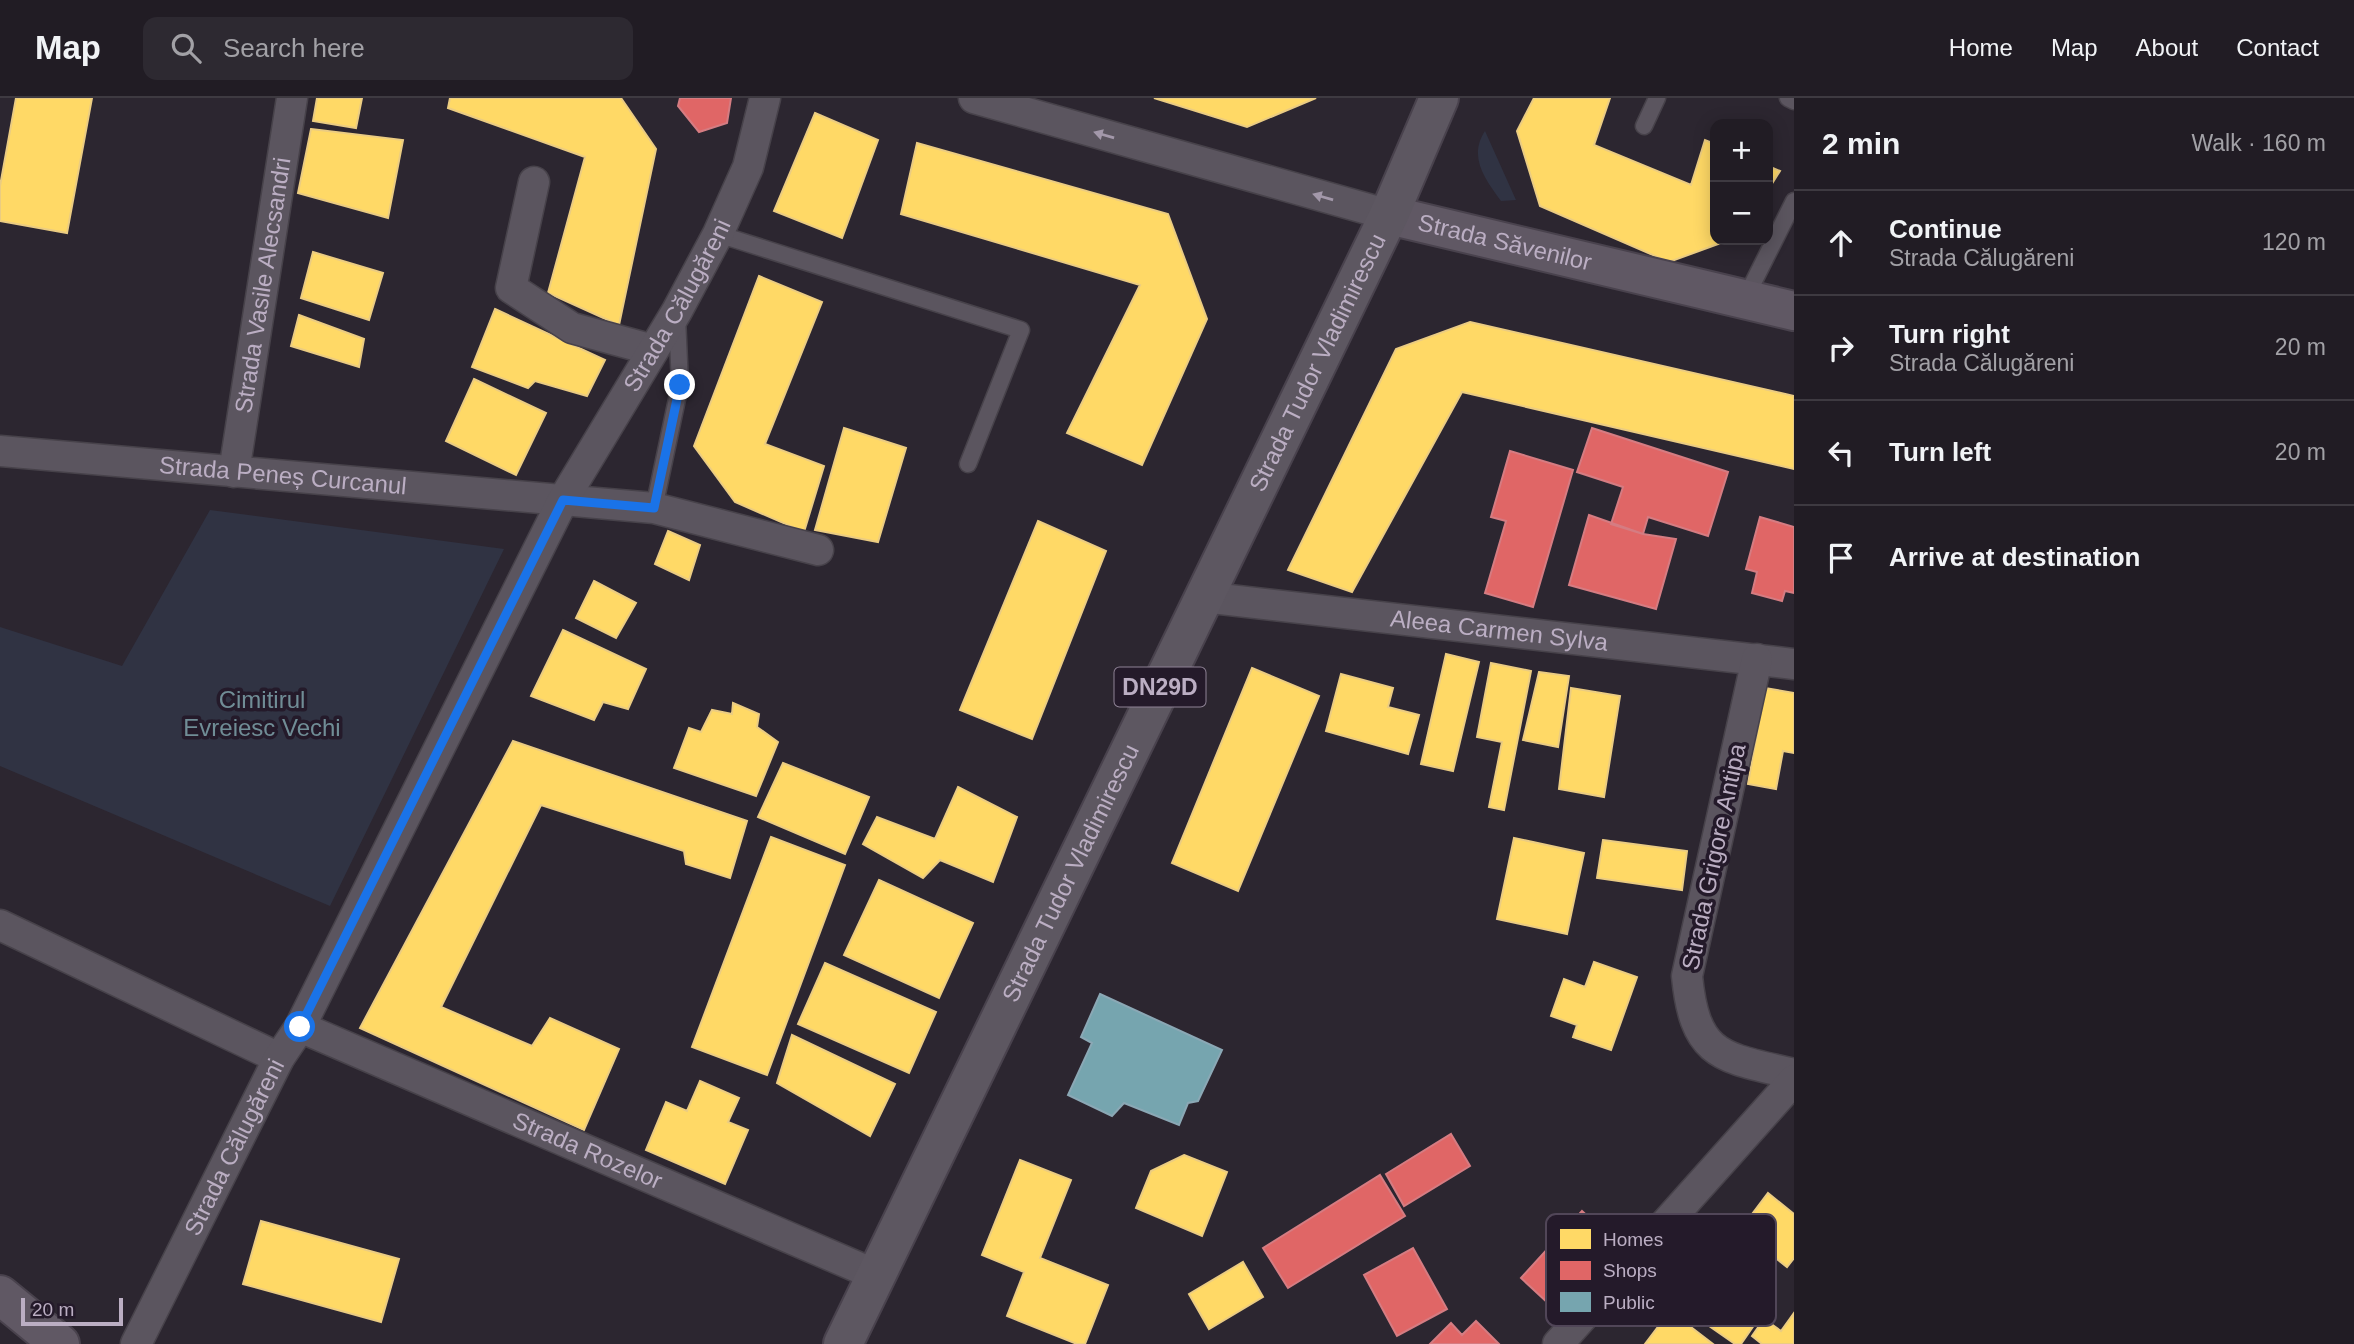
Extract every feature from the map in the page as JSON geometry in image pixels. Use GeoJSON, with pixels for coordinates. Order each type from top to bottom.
{"type":"FeatureCollection","features":[{"type":"Feature","properties":{"kind":"main road","name":"Strada Tudor Vladimirescu"},"geometry":{"type":"LineString","coordinates":[[844,1344],[1389,215],[1439,98]]}},
{"type":"Feature","properties":{"kind":"street","name":"Strada Vasile Alecsandri"},"geometry":{"type":"LineString","coordinates":[[234,472],[292,98]]}},
{"type":"Feature","properties":{"kind":"street","name":"Strada Călugăreni"},"geometry":{"type":"LineString","coordinates":[[136,1344],[279,1058],[300,1027],[563,500],[677,311],[718,234],[748,167],[765,98]]}},
{"type":"Feature","properties":{"kind":"street","name":"Strada Săvenilor"},"geometry":{"type":"LineString","coordinates":[[974,98],[1389,215],[1794,310]]}},
{"type":"Feature","properties":{"kind":"street"},"geometry":{"type":"LineString","coordinates":[[534,183],[511,288],[572,328],[653,350]]}},
{"type":"Feature","properties":{"kind":"street","name":"Strada Peneș Curcanul"},"geometry":{"type":"LineString","coordinates":[[0,451],[563,500]]}},
{"type":"Feature","properties":{"kind":"street"},"geometry":{"type":"LineString","coordinates":[[563,500],[654,508],[818,550]]}},
{"type":"Feature","properties":{"kind":"street","name":"Aleea Carmen Sylva"},"geometry":{"type":"LineString","coordinates":[[1203,597],[1794,664]]}},
{"type":"Feature","properties":{"kind":"street","name":"Strada Grigore Antipa"},"geometry":{"type":"LineString","coordinates":[[1757,659],[1687,976],[1691,1012],[1704,1037],[1718,1050],[1725,1056],[1794,1074]]}},
{"type":"Feature","properties":{"kind":"street"},"geometry":{"type":"LineString","coordinates":[[0,925],[279,1058]]}},
{"type":"Feature","properties":{"kind":"street","name":"Strada Rozelor"},"geometry":{"type":"LineString","coordinates":[[300,1027],[876,1275]]}},
{"type":"Feature","properties":{"kind":"street"},"geometry":{"type":"LineString","coordinates":[[1674,1214],[1794,1080]]}},
{"type":"Feature","properties":{"kind":"street"},"geometry":{"type":"LineString","coordinates":[[0,1296],[60,1344]]}},
{"type":"Feature","properties":{"kind":"street"},"geometry":{"type":"LineString","coordinates":[[1558,1344],[1574,1326]]}},
{"type":"Feature","properties":{"kind":"lane"},"geometry":{"type":"LineString","coordinates":[[1644,126],[1657,98]]}},
{"type":"Feature","properties":{"kind":"lane"},"geometry":{"type":"LineString","coordinates":[[1788,98],[1794,101]]}},
{"type":"Feature","properties":{"kind":"lane"},"geometry":{"type":"LineString","coordinates":[[1745,299],[1794,201]]}},
{"type":"Feature","properties":{"kind":"lane"},"geometry":{"type":"LineString","coordinates":[[718,234],[1021,330],[968,464]]}},
{"type":"Feature","properties":{"kind":"lane"},"geometry":{"type":"LineString","coordinates":[[654,508],[680,385],[677,311]]}},
{"type":"Feature","properties":{"kind":"green space"},"geometry":{"type":"Polygon","coordinates":[[[1485,131],[1516,200],[1501,201],[1484,176],[1478,150],[1485,131]]]}},
{"type":"Feature","properties":{"kind":"green space","name":"Cimitirul Evreiesc Vechi"},"geometry":{"type":"Polygon","coordinates":[[[210,510],[504,549],[330,906],[0,766],[0,627],[122,666],[210,510]]]}},
{"type":"Feature","properties":{"kind":"building: Homes"},"geometry":{"type":"Polygon","coordinates":[[[16,98],[92,98],[67,233],[0,221],[0,186],[16,98]]]}},
{"type":"Feature","properties":{"kind":"building: Homes"},"geometry":{"type":"Polygon","coordinates":[[[317,98],[362,98],[356,128],[313,121],[317,98]]]}},
{"type":"Feature","properties":{"kind":"building: Homes"},"geometry":{"type":"Polygon","coordinates":[[[450,98],[621,98],[656,149],[619,325],[548,293],[585,157],[448,108],[450,98]]]}},
{"type":"Feature","properties":{"kind":"building: Homes"},"geometry":{"type":"Polygon","coordinates":[[[1154,98],[1316,98],[1247,127],[1154,98]]]}},
{"type":"Feature","properties":{"kind":"building: Homes"},"geometry":{"type":"Polygon","coordinates":[[[1534,98],[1610,98],[1594,145],[1691,185],[1705,140],[1710,142],[1710,245],[1715,245],[1669,262],[1540,206],[1517,131],[1534,98]]]}},
{"type":"Feature","properties":{"kind":"building: Homes"},"geometry":{"type":"Polygon","coordinates":[[[815,113],[878,140],[842,238],[774,211],[815,113]]]}},
{"type":"Feature","properties":{"kind":"building: Homes"},"geometry":{"type":"Polygon","coordinates":[[[311,129],[403,140],[388,218],[298,193],[311,129]]]}},
{"type":"Feature","properties":{"kind":"building: Homes"},"geometry":{"type":"Polygon","coordinates":[[[917,143],[1168,214],[1207,319],[1142,465],[1067,433],[1140,285],[901,214],[917,143]]]}},
{"type":"Feature","properties":{"kind":"building: Homes"},"geometry":{"type":"Polygon","coordinates":[[[1773,168],[1780,171],[1773,182],[1773,168]]]}},
{"type":"Feature","properties":{"kind":"building: Homes"},"geometry":{"type":"Polygon","coordinates":[[[313,252],[383,273],[369,320],[301,298],[313,252]]]}},
{"type":"Feature","properties":{"kind":"building: Homes"},"geometry":{"type":"Polygon","coordinates":[[[759,276],[822,302],[765,444],[824,466],[804,532],[735,502],[694,446],[759,276]]]}},
{"type":"Feature","properties":{"kind":"building: Homes"},"geometry":{"type":"Polygon","coordinates":[[[495,309],[605,360],[587,396],[535,381],[528,388],[472,367],[495,309]]]}},
{"type":"Feature","properties":{"kind":"building: Homes"},"geometry":{"type":"Polygon","coordinates":[[[299,315],[364,339],[359,367],[291,346],[299,315]]]}},
{"type":"Feature","properties":{"kind":"building: Homes"},"geometry":{"type":"Polygon","coordinates":[[[1470,322],[1794,396],[1794,469],[1462,392],[1352,592],[1288,570],[1396,349],[1470,322]]]}},
{"type":"Feature","properties":{"kind":"building: Homes"},"geometry":{"type":"Polygon","coordinates":[[[474,379],[546,413],[516,475],[446,441],[474,379]]]}},
{"type":"Feature","properties":{"kind":"building: Homes"},"geometry":{"type":"Polygon","coordinates":[[[844,428],[906,448],[878,542],[815,530],[844,428]]]}},
{"type":"Feature","properties":{"kind":"building: Homes"},"geometry":{"type":"Polygon","coordinates":[[[1038,521],[1106,551],[1032,739],[960,710],[1038,521]]]}},
{"type":"Feature","properties":{"kind":"building: Homes"},"geometry":{"type":"Polygon","coordinates":[[[668,531],[700,545],[689,580],[655,564],[668,531]]]}},
{"type":"Feature","properties":{"kind":"building: Homes"},"geometry":{"type":"Polygon","coordinates":[[[594,581],[636,603],[616,638],[576,618],[594,581]]]}},
{"type":"Feature","properties":{"kind":"building: Homes"},"geometry":{"type":"Polygon","coordinates":[[[563,630],[646,669],[628,709],[603,702],[594,720],[531,696],[563,630]]]}},
{"type":"Feature","properties":{"kind":"building: Homes"},"geometry":{"type":"Polygon","coordinates":[[[1446,654],[1479,662],[1453,771],[1421,764],[1446,654]]]}},
{"type":"Feature","properties":{"kind":"building: Homes"},"geometry":{"type":"Polygon","coordinates":[[[1491,663],[1531,671],[1504,810],[1489,807],[1502,742],[1477,737],[1491,663]]]}},
{"type":"Feature","properties":{"kind":"building: Homes"},"geometry":{"type":"Polygon","coordinates":[[[1252,668],[1319,696],[1238,891],[1172,863],[1252,668]]]}},
{"type":"Feature","properties":{"kind":"building: Homes"},"geometry":{"type":"Polygon","coordinates":[[[1539,672],[1569,676],[1558,747],[1523,740],[1539,672]]]}},
{"type":"Feature","properties":{"kind":"building: Homes"},"geometry":{"type":"Polygon","coordinates":[[[1341,674],[1393,688],[1388,707],[1419,715],[1408,754],[1326,731],[1341,674]]]}},
{"type":"Feature","properties":{"kind":"building: Homes"},"geometry":{"type":"Polygon","coordinates":[[[1571,688],[1620,696],[1604,797],[1559,789],[1571,688]]]}},
{"type":"Feature","properties":{"kind":"building: Homes"},"geometry":{"type":"Polygon","coordinates":[[[1765,688],[1794,693],[1794,753],[1783,751],[1776,789],[1748,784],[1765,688]]]}},
{"type":"Feature","properties":{"kind":"building: Homes"},"geometry":{"type":"Polygon","coordinates":[[[733,703],[759,714],[757,727],[778,742],[756,796],[674,768],[689,728],[701,732],[712,710],[732,714],[733,703]]]}},
{"type":"Feature","properties":{"kind":"building: Homes"},"geometry":{"type":"Polygon","coordinates":[[[513,741],[747,821],[730,878],[686,864],[684,851],[541,805],[441,1007],[532,1046],[550,1018],[619,1049],[584,1130],[360,1028],[513,741]]]}},
{"type":"Feature","properties":{"kind":"building: Homes"},"geometry":{"type":"Polygon","coordinates":[[[783,763],[869,797],[845,854],[758,817],[783,763]]]}},
{"type":"Feature","properties":{"kind":"building: Homes"},"geometry":{"type":"Polygon","coordinates":[[[958,787],[1017,817],[993,882],[940,860],[923,878],[863,844],[877,817],[935,839],[958,787]]]}},
{"type":"Feature","properties":{"kind":"building: Homes"},"geometry":{"type":"Polygon","coordinates":[[[771,837],[845,865],[767,1075],[692,1047],[771,837]]]}},
{"type":"Feature","properties":{"kind":"building: Homes"},"geometry":{"type":"Polygon","coordinates":[[[1514,838],[1584,853],[1567,934],[1497,919],[1514,838]]]}},
{"type":"Feature","properties":{"kind":"building: Homes"},"geometry":{"type":"Polygon","coordinates":[[[1603,840],[1687,851],[1682,890],[1597,878],[1603,840]]]}},
{"type":"Feature","properties":{"kind":"building: Homes"},"geometry":{"type":"Polygon","coordinates":[[[879,880],[973,923],[939,998],[844,955],[879,880]]]}},
{"type":"Feature","properties":{"kind":"building: Homes"},"geometry":{"type":"Polygon","coordinates":[[[1594,962],[1637,977],[1611,1050],[1573,1037],[1577,1025],[1551,1016],[1564,979],[1585,987],[1594,962]]]}},
{"type":"Feature","properties":{"kind":"building: Homes"},"geometry":{"type":"Polygon","coordinates":[[[825,963],[936,1012],[909,1073],[798,1024],[825,963]]]}},
{"type":"Feature","properties":{"kind":"building: Homes"},"geometry":{"type":"Polygon","coordinates":[[[792,1035],[895,1084],[870,1136],[777,1083],[792,1035]]]}},
{"type":"Feature","properties":{"kind":"building: Homes"},"geometry":{"type":"Polygon","coordinates":[[[700,1081],[739,1098],[728,1122],[748,1130],[725,1184],[646,1150],[666,1102],[687,1111],[700,1081]]]}},
{"type":"Feature","properties":{"kind":"building: Homes"},"geometry":{"type":"Polygon","coordinates":[[[1184,1155],[1227,1172],[1202,1236],[1136,1208],[1151,1171],[1184,1155]]]}},
{"type":"Feature","properties":{"kind":"building: Homes"},"geometry":{"type":"Polygon","coordinates":[[[1020,1160],[1071,1180],[1040,1258],[1108,1285],[1085,1344],[1077,1344],[1007,1316],[1024,1272],[982,1255],[1020,1160]]]}},
{"type":"Feature","properties":{"kind":"building: Homes"},"geometry":{"type":"Polygon","coordinates":[[[1768,1193],[1794,1214],[1794,1258],[1787,1267],[1776,1258],[1776,1214],[1752,1214],[1768,1193]]]}},
{"type":"Feature","properties":{"kind":"building: Homes"},"geometry":{"type":"Polygon","coordinates":[[[261,1221],[399,1259],[381,1322],[243,1284],[261,1221]]]}},
{"type":"Feature","properties":{"kind":"building: Homes"},"geometry":{"type":"Polygon","coordinates":[[[1243,1262],[1263,1297],[1209,1329],[1189,1294],[1243,1262]]]}},
{"type":"Feature","properties":{"kind":"building: Homes"},"geometry":{"type":"Polygon","coordinates":[[[1794,1313],[1794,1344],[1762,1344],[1752,1336],[1759,1326],[1774,1326],[1781,1331],[1794,1313]]]}},
{"type":"Feature","properties":{"kind":"building: Homes"},"geometry":{"type":"Polygon","coordinates":[[[1659,1326],[1690,1326],[1713,1344],[1645,1344],[1659,1326]]]}},
{"type":"Feature","properties":{"kind":"building: Homes"},"geometry":{"type":"Polygon","coordinates":[[[1709,1326],[1753,1326],[1741,1344],[1735,1344],[1709,1326]]]}},
{"type":"Feature","properties":{"kind":"building: Shops"},"geometry":{"type":"Polygon","coordinates":[[[680,98],[731,98],[727,123],[699,132],[678,106],[680,98]]]}},
{"type":"Feature","properties":{"kind":"building: Shops"},"geometry":{"type":"Polygon","coordinates":[[[1592,428],[1728,472],[1708,536],[1648,517],[1643,534],[1611,524],[1623,487],[1577,472],[1592,428]]]}},
{"type":"Feature","properties":{"kind":"building: Shops"},"geometry":{"type":"Polygon","coordinates":[[[1510,451],[1573,470],[1533,607],[1485,593],[1506,521],[1491,517],[1510,451]]]}},
{"type":"Feature","properties":{"kind":"building: Shops"},"geometry":{"type":"Polygon","coordinates":[[[1589,515],[1643,534],[1676,539],[1656,609],[1569,585],[1589,515]]]}},
{"type":"Feature","properties":{"kind":"building: Shops"},"geometry":{"type":"Polygon","coordinates":[[[1760,517],[1794,527],[1794,593],[1785,591],[1782,601],[1752,593],[1757,572],[1746,569],[1760,517]]]}},
{"type":"Feature","properties":{"kind":"building: Shops"},"geometry":{"type":"Polygon","coordinates":[[[1451,1134],[1470,1166],[1404,1206],[1386,1174],[1451,1134]]]}},
{"type":"Feature","properties":{"kind":"building: Shops"},"geometry":{"type":"Polygon","coordinates":[[[1380,1175],[1405,1216],[1288,1288],[1263,1248],[1380,1175]]]}},
{"type":"Feature","properties":{"kind":"building: Shops"},"geometry":{"type":"Polygon","coordinates":[[[1413,1248],[1447,1309],[1397,1336],[1364,1275],[1413,1248]]]}},
{"type":"Feature","properties":{"kind":"building: Shops"},"geometry":{"type":"Polygon","coordinates":[[[1546,1251],[1546,1301],[1521,1278],[1546,1251]]]}},
{"type":"Feature","properties":{"kind":"building: Shops"},"geometry":{"type":"Polygon","coordinates":[[[1476,1321],[1499,1344],[1430,1344],[1451,1323],[1462,1335],[1476,1321]]]}},
{"type":"Feature","properties":{"kind":"building: Public"},"geometry":{"type":"Polygon","coordinates":[[[1100,994],[1222,1050],[1198,1101],[1188,1103],[1179,1125],[1124,1103],[1112,1116],[1068,1095],[1092,1043],[1081,1037],[1100,994]]]}},
{"type":"Feature","properties":{"kind":"route"},"geometry":{"type":"LineString","coordinates":[[300,1027],[563,500],[654,508],[680,385]]}}]}
